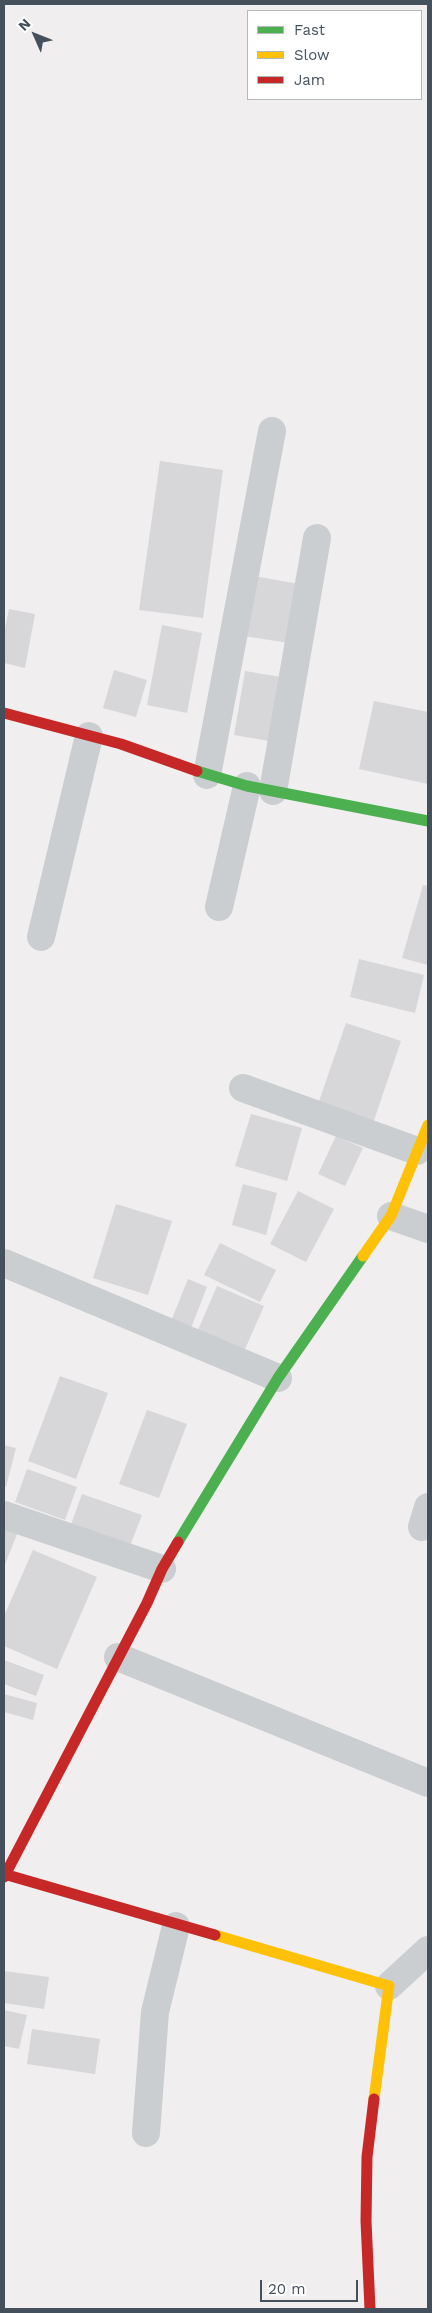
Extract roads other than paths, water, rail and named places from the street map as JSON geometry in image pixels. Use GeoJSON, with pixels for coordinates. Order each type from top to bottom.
{"type":"FeatureCollection","features":[{"type":"Feature","properties":{"kind":"street"},"geometry":{"type":"LineString","coordinates":[[207,775],[272,431]]}},
{"type":"Feature","properties":{"kind":"street"},"geometry":{"type":"LineString","coordinates":[[274,791],[317,538]]}},
{"type":"Feature","properties":{"kind":"street"},"geometry":{"type":"LineString","coordinates":[[4,713],[121,744],[207,775],[247,786],[428,821]]}},
{"type":"Feature","properties":{"kind":"street"},"geometry":{"type":"LineString","coordinates":[[40,937],[89,736]]}},
{"type":"Feature","properties":{"kind":"street"},"geometry":{"type":"LineString","coordinates":[[219,907],[247,786]]}},
{"type":"Feature","properties":{"kind":"street"},"geometry":{"type":"LineString","coordinates":[[243,1088],[417,1151]]}},
{"type":"Feature","properties":{"kind":"street"},"geometry":{"type":"LineString","coordinates":[[389,1986],[4,1875],[147,1604],[162,1569],[278,1378],[391,1216],[428,1125]]}},
{"type":"Feature","properties":{"kind":"street"},"geometry":{"type":"LineString","coordinates":[[391,1216],[428,1229]]}},
{"type":"Feature","properties":{"kind":"street"},"geometry":{"type":"LineString","coordinates":[[4,1263],[278,1378]]}},
{"type":"Feature","properties":{"kind":"street"},"geometry":{"type":"LineString","coordinates":[[4,1515],[162,1569]]}},
{"type":"Feature","properties":{"kind":"street"},"geometry":{"type":"LineString","coordinates":[[118,1657],[428,1783]]}},
{"type":"Feature","properties":{"kind":"street"},"geometry":{"type":"LineString","coordinates":[[146,2133],[155,2012],[176,1926]]}},
{"type":"Feature","properties":{"kind":"street"},"geometry":{"type":"LineString","coordinates":[[370,2309],[366,2221],[367,2157],[389,1986],[428,1950]]}}]}
